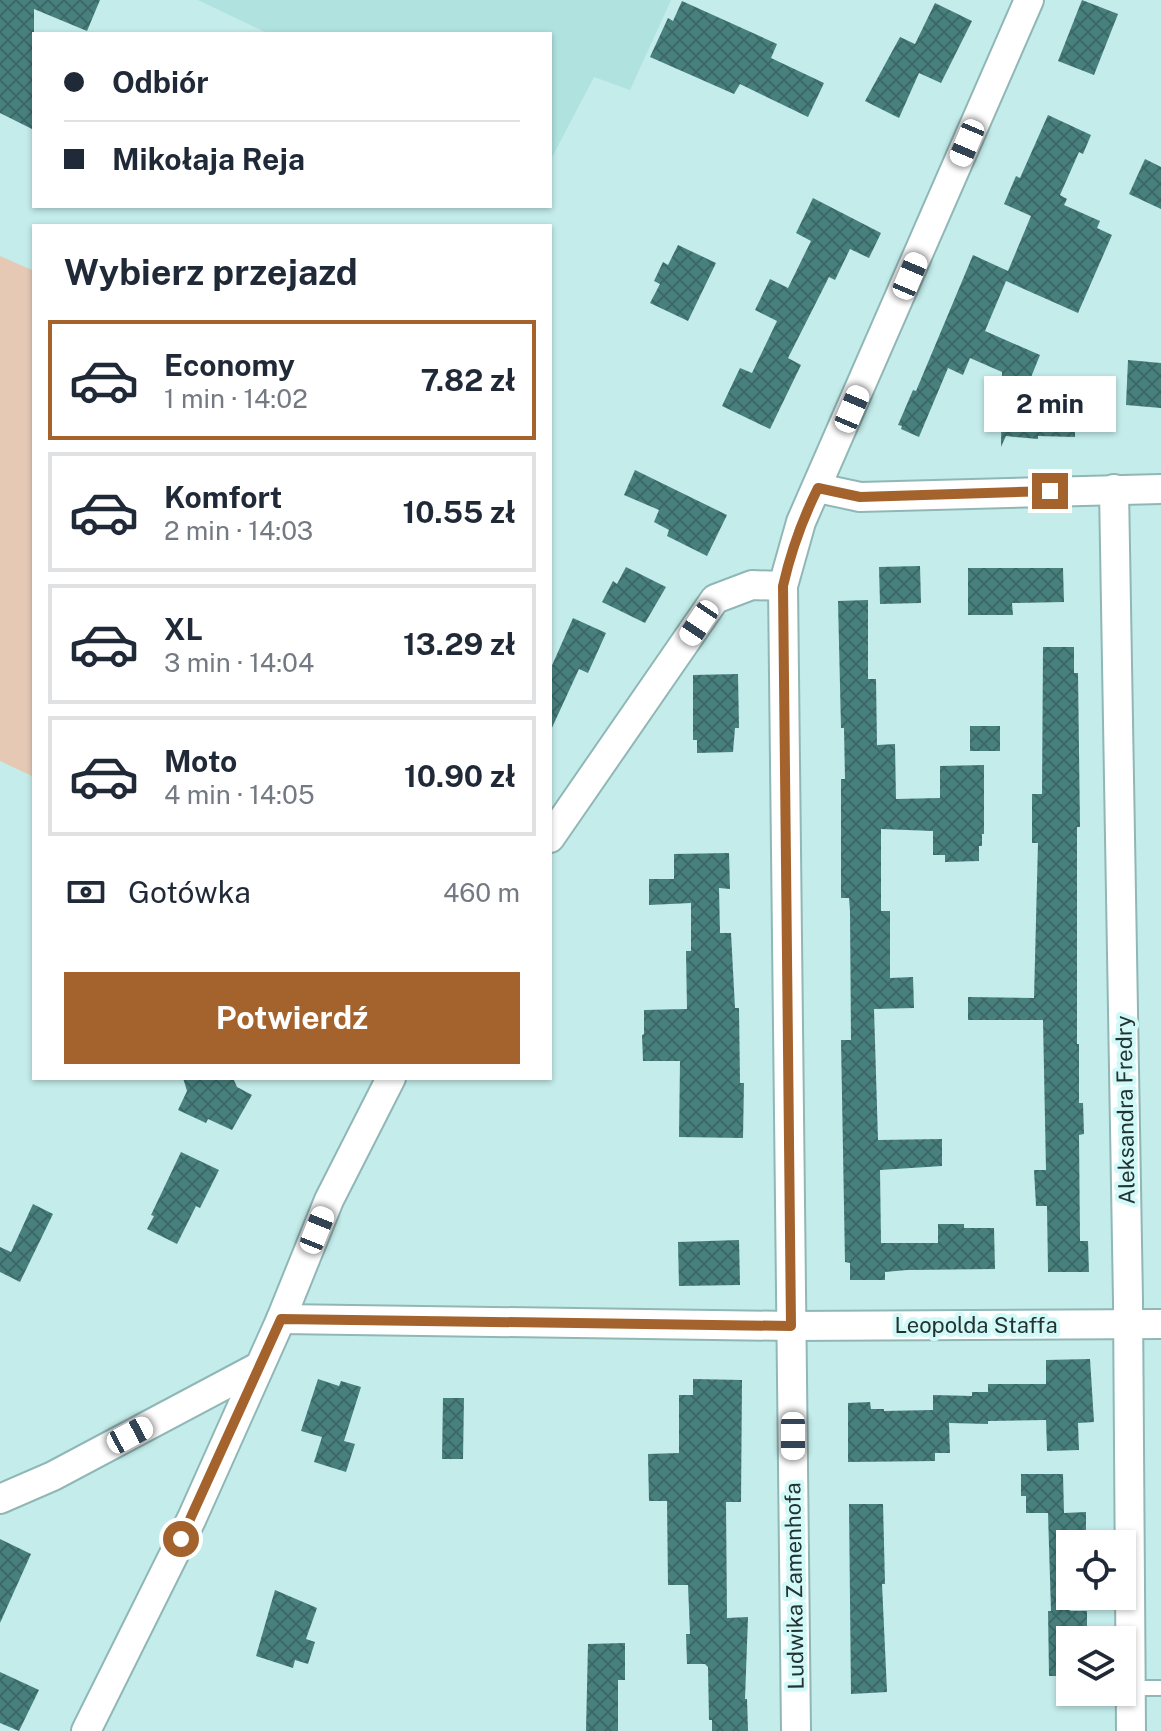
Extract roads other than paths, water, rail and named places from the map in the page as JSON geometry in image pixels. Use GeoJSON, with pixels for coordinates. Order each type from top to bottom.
{"type":"FeatureCollection","features":[{"type":"Feature","properties":{"kind":"street","name":"Ludwika Zamenhofa"},"geometry":{"type":"LineString","coordinates":[[796,1731],[783,586],[790,552],[801,522],[1029,0]]}},
{"type":"Feature","properties":{"kind":"street"},"geometry":{"type":"LineString","coordinates":[[818,488],[860,497],[1161,489]]}},
{"type":"Feature","properties":{"kind":"street","name":"Aleksandra Fredry"},"geometry":{"type":"LineString","coordinates":[[1114,489],[1128,1324],[1130,1626]]}},
{"type":"Feature","properties":{"kind":"street"},"geometry":{"type":"LineString","coordinates":[[552,835],[715,599],[752,585],[783,586]]}},
{"type":"Feature","properties":{"kind":"street"},"geometry":{"type":"LineString","coordinates":[[86,1731],[192,1518],[281,1319],[329,1200],[390,1080]]}},
{"type":"Feature","properties":{"kind":"street","name":"Leopolda Staffa"},"geometry":{"type":"LineString","coordinates":[[281,1319],[791,1326],[1161,1324]]}},
{"type":"Feature","properties":{"kind":"street"},"geometry":{"type":"LineString","coordinates":[[0,1499],[53,1476],[258,1367]]}},
{"type":"Feature","properties":{"kind":"street","name":"Aleksandra Fredry"},"geometry":{"type":"LineString","coordinates":[[1130,1706],[1131,1731]]}},
{"type":"Feature","properties":{"kind":"lane"},"geometry":{"type":"LineString","coordinates":[[1136,1688],[1161,1688]]}}]}
